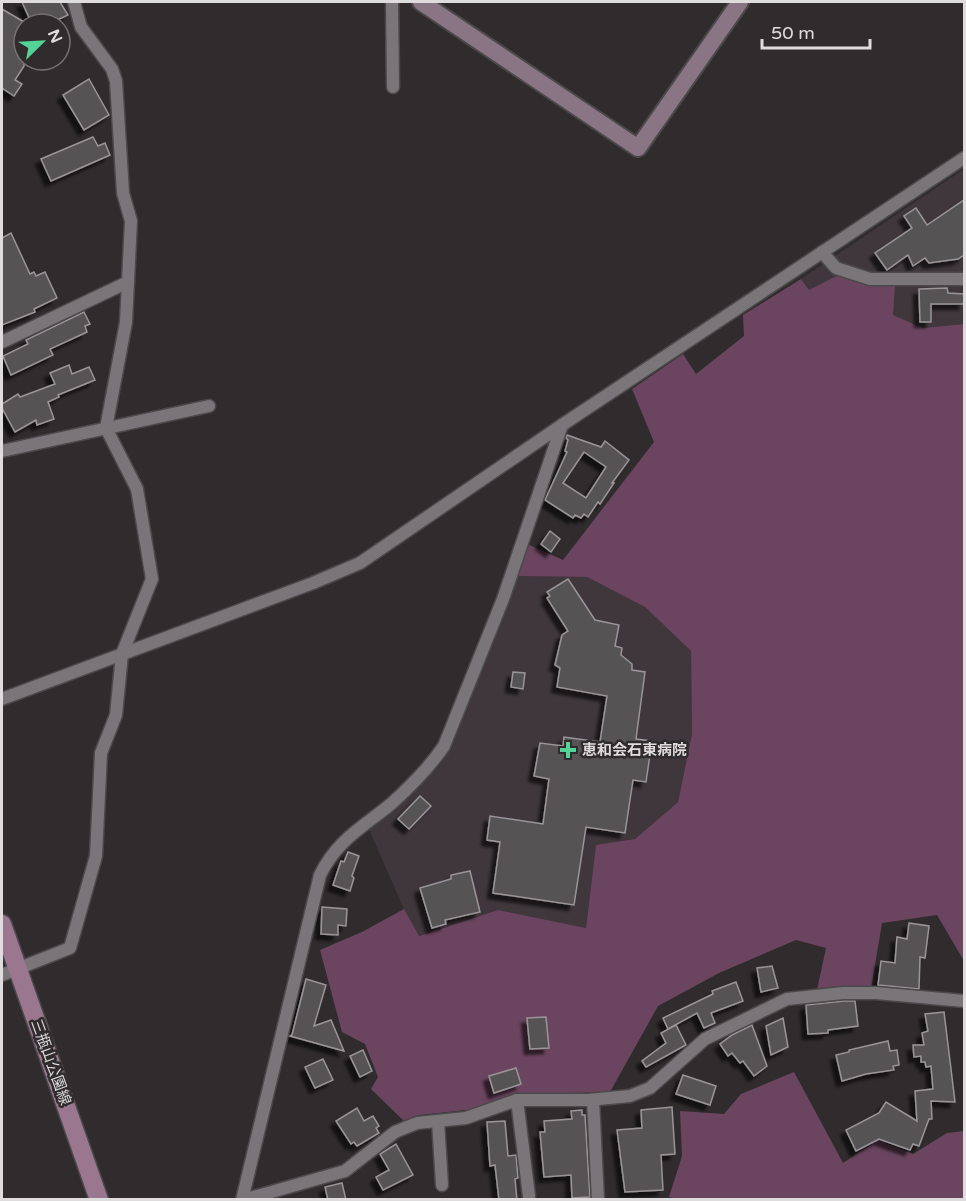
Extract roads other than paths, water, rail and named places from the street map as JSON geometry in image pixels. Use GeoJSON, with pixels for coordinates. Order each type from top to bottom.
{"type":"FeatureCollection","features":[{"type":"Feature","properties":{"kind":"main road","name":"三瓶山公園線"},"geometry":{"type":"LineString","coordinates":[[2,924],[10,972],[99,1200]]}},
{"type":"Feature","properties":{"kind":"street"},"geometry":{"type":"LineString","coordinates":[[10,972],[70,948],[96,856],[101,753],[116,715],[122,654],[152,579],[137,489],[105,428],[126,322],[131,221],[123,193],[116,81],[112,69],[81,27],[74,2]]}},
{"type":"Feature","properties":{"kind":"street"},"geometry":{"type":"LineString","coordinates":[[392,2],[393,87]]}},
{"type":"Feature","properties":{"kind":"street"},"geometry":{"type":"LineString","coordinates":[[421,2],[638,148],[740,2]]}},
{"type":"Feature","properties":{"kind":"street"},"geometry":{"type":"LineString","coordinates":[[2,699],[313,583],[360,563],[562,425],[964,158]]}},
{"type":"Feature","properties":{"kind":"street"},"geometry":{"type":"LineString","coordinates":[[822,252],[836,268],[870,279],[964,279]]}},
{"type":"Feature","properties":{"kind":"street"},"geometry":{"type":"LineString","coordinates":[[2,342],[128,282]]}},
{"type":"Feature","properties":{"kind":"street"},"geometry":{"type":"LineString","coordinates":[[2,450],[209,406]]}},
{"type":"Feature","properties":{"kind":"street"},"geometry":{"type":"LineString","coordinates":[[562,425],[503,599],[444,746],[422,775],[391,804],[353,832],[339,846],[326,862],[320,875],[243,1200],[345,1171],[395,1132],[417,1123],[466,1118],[517,1100],[593,1100],[630,1096],[650,1088],[705,1039],[787,999],[843,993],[876,993],[964,1001]]}},
{"type":"Feature","properties":{"kind":"street"},"geometry":{"type":"LineString","coordinates":[[517,1100],[529,1196]]}},
{"type":"Feature","properties":{"kind":"street"},"geometry":{"type":"LineString","coordinates":[[593,1100],[598,1200]]}},
{"type":"Feature","properties":{"kind":"street"},"geometry":{"type":"LineString","coordinates":[[438,1121],[442,1185]]}},
{"type":"Feature","properties":{"kind":"place","name":"恵和会石東病院"},"geometry":{"type":"Point","coordinates":[568,750]}}]}
